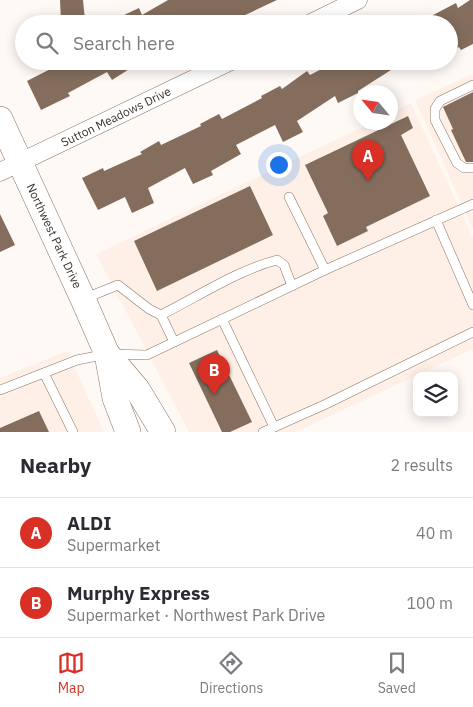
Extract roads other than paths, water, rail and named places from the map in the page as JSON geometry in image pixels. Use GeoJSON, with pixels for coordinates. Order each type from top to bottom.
{"type":"FeatureCollection","features":[{"type":"Feature","properties":{"kind":"street"},"geometry":{"type":"LineString","coordinates":[[327,15],[358,0]]}},
{"type":"Feature","properties":{"kind":"street","name":"Sutton Meadows Drive"},"geometry":{"type":"LineString","coordinates":[[10,168],[212,70]]}},
{"type":"Feature","properties":{"kind":"street","name":"Northwest Park Drive"},"geometry":{"type":"LineString","coordinates":[[0,119],[10,168],[83,299],[107,354],[116,398],[128,432]]}},
{"type":"Feature","properties":{"kind":"street","name":"Northwest Park Drive"},"geometry":{"type":"LineString","coordinates":[[107,354],[137,389],[163,432]]}},
{"type":"Feature","properties":{"kind":"lane"},"geometry":{"type":"LineString","coordinates":[[473,85],[440,101],[435,109],[435,120],[457,163],[464,168],[473,168]]}},
{"type":"Feature","properties":{"kind":"lane"},"geometry":{"type":"LineString","coordinates":[[289,198],[325,270]]}},
{"type":"Feature","properties":{"kind":"lane"},"geometry":{"type":"LineString","coordinates":[[0,390],[76,360],[107,354],[148,354],[325,270],[473,204]]}},
{"type":"Feature","properties":{"kind":"lane"},"geometry":{"type":"LineString","coordinates":[[436,220],[473,305]]}},
{"type":"Feature","properties":{"kind":"lane"},"geometry":{"type":"LineString","coordinates":[[161,315],[221,284],[266,263],[277,260],[284,264],[292,286]]}},
{"type":"Feature","properties":{"kind":"lane"},"geometry":{"type":"LineString","coordinates":[[83,299],[118,285],[149,309],[161,315],[174,342]]}},
{"type":"Feature","properties":{"kind":"lane"},"geometry":{"type":"LineString","coordinates":[[222,319],[274,427]]}},
{"type":"Feature","properties":{"kind":"lane"},"geometry":{"type":"LineString","coordinates":[[263,432],[324,405],[473,332]]}},
{"type":"Feature","properties":{"kind":"lane"},"geometry":{"type":"LineString","coordinates":[[44,373],[73,432]]}},
{"type":"Feature","properties":{"kind":"place","name":"ALDI"},"geometry":{"type":"Point","coordinates":[368,181]}},
{"type":"Feature","properties":{"kind":"place","name":"Murphy Express"},"geometry":{"type":"Point","coordinates":[214,395]}}]}
